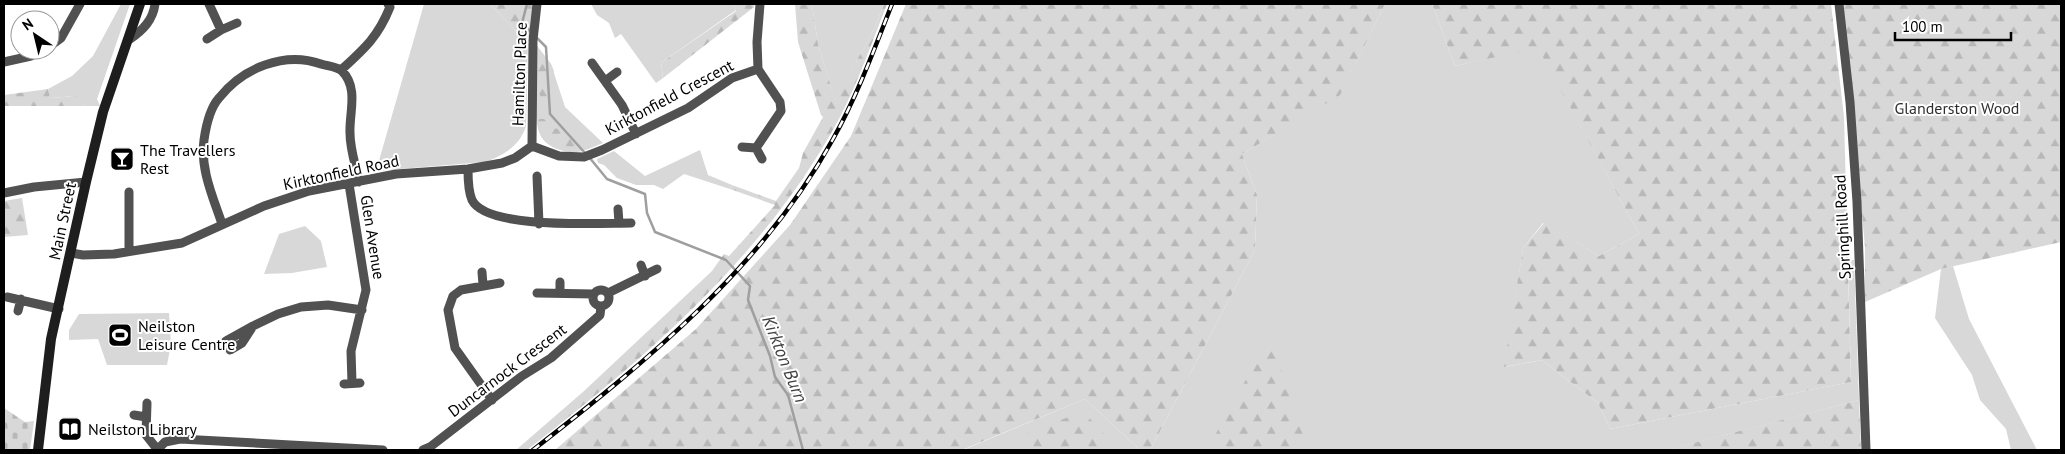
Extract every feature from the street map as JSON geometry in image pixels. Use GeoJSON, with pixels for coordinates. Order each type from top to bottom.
{"type":"FeatureCollection","features":[{"type":"Feature","properties":{"kind":"street"},"geometry":{"type":"LineString","coordinates":[[60,39],[80,4]]}},
{"type":"Feature","properties":{"kind":"street","name":"Main Street"},"geometry":{"type":"LineString","coordinates":[[38,450],[51,339],[86,182],[103,112],[130,38],[140,4]]}},
{"type":"Feature","properties":{"kind":"street"},"geometry":{"type":"LineString","coordinates":[[130,38],[144,29],[154,12],[155,4]]}},
{"type":"Feature","properties":{"kind":"street"},"geometry":{"type":"LineString","coordinates":[[209,4],[220,30]]}},
{"type":"Feature","properties":{"kind":"street"},"geometry":{"type":"LineString","coordinates":[[342,70],[368,46],[382,27],[390,7],[388,4]]}},
{"type":"Feature","properties":{"kind":"street","name":"Hamilton Place"},"geometry":{"type":"LineString","coordinates":[[532,146],[533,40],[537,4]]}},
{"type":"Feature","properties":{"kind":"street","name":"Kirktonfield Crescent"},"geometry":{"type":"LineString","coordinates":[[532,146],[559,156],[576,158],[602,150],[688,108],[732,78],[758,69],[757,42],[760,4]]}},
{"type":"Feature","properties":{"kind":"street","name":"Springhill Road"},"geometry":{"type":"LineString","coordinates":[[1839,4],[1850,102],[1857,202],[1866,450]]}},
{"type":"Feature","properties":{"kind":"street"},"geometry":{"type":"LineString","coordinates":[[207,39],[220,30],[236,23]]}},
{"type":"Feature","properties":{"kind":"street"},"geometry":{"type":"LineString","coordinates":[[222,224],[206,178],[203,152],[207,123],[219,98],[242,76],[260,66],[281,60],[314,62],[342,70],[350,84],[353,99],[350,133],[359,182]]}},
{"type":"Feature","properties":{"kind":"street"},"geometry":{"type":"LineString","coordinates":[[592,63],[622,105],[636,134]]}},
{"type":"Feature","properties":{"kind":"street"},"geometry":{"type":"LineString","coordinates":[[756,148],[781,111],[780,102],[758,69]]}},
{"type":"Feature","properties":{"kind":"street"},"geometry":{"type":"LineString","coordinates":[[605,81],[617,72]]}},
{"type":"Feature","properties":{"kind":"street","name":"Kirktonfield Road"},"geometry":{"type":"LineString","coordinates":[[71,254],[114,254],[182,242],[264,206],[309,192],[396,174],[468,169],[502,163],[515,158],[532,146]]}},
{"type":"Feature","properties":{"kind":"street"},"geometry":{"type":"LineString","coordinates":[[742,147],[756,148]]}},
{"type":"Feature","properties":{"kind":"street"},"geometry":{"type":"LineString","coordinates":[[756,148],[762,160]]}},
{"type":"Feature","properties":{"kind":"street"},"geometry":{"type":"LineString","coordinates":[[468,169],[472,200],[479,208],[491,213],[539,224],[631,223]]}},
{"type":"Feature","properties":{"kind":"street"},"geometry":{"type":"LineString","coordinates":[[537,176],[539,224]]}},
{"type":"Feature","properties":{"kind":"street"},"geometry":{"type":"LineString","coordinates":[[4,193],[86,182]]}},
{"type":"Feature","properties":{"kind":"street","name":"Glen Avenue"},"geometry":{"type":"LineString","coordinates":[[349,184],[366,290],[351,351],[352,383]]}},
{"type":"Feature","properties":{"kind":"street"},"geometry":{"type":"LineString","coordinates":[[129,192],[129,251]]}},
{"type":"Feature","properties":{"kind":"street"},"geometry":{"type":"LineString","coordinates":[[618,209],[619,223]]}},
{"type":"Feature","properties":{"kind":"street"},"geometry":{"type":"LineString","coordinates":[[640,265],[645,276]]}},
{"type":"Feature","properties":{"kind":"street"},"geometry":{"type":"LineString","coordinates":[[538,294],[594,294],[602,290],[608,293],[657,270]]}},
{"type":"Feature","properties":{"kind":"street"},"geometry":{"type":"LineString","coordinates":[[482,272],[483,285]]}},
{"type":"Feature","properties":{"kind":"street"},"geometry":{"type":"LineString","coordinates":[[492,400],[455,348],[448,310],[453,296],[461,290],[500,282]]}},
{"type":"Feature","properties":{"kind":"street"},"geometry":{"type":"LineString","coordinates":[[560,282],[560,293]]}},
{"type":"Feature","properties":{"kind":"street","name":"Duncarnock Crescent"},"geometry":{"type":"LineString","coordinates":[[423,450],[430,447],[522,376],[551,358],[600,315],[601,307],[609,302],[608,293]]}},
{"type":"Feature","properties":{"kind":"street"},"geometry":{"type":"LineString","coordinates":[[594,294],[594,301],[601,307]]}},
{"type":"Feature","properties":{"kind":"street"},"geometry":{"type":"LineString","coordinates":[[7,297],[59,308]]}},
{"type":"Feature","properties":{"kind":"street"},"geometry":{"type":"LineString","coordinates":[[18,311],[21,300]]}},
{"type":"Feature","properties":{"kind":"street"},"geometry":{"type":"LineString","coordinates":[[253,326],[278,314],[301,307],[328,305],[362,310]]}},
{"type":"Feature","properties":{"kind":"street"},"geometry":{"type":"LineString","coordinates":[[147,403],[146,435],[157,450],[165,442],[180,439],[383,450]]}},
{"type":"Feature","properties":{"kind":"street"},"geometry":{"type":"LineString","coordinates":[[134,415],[146,416]]}},
{"type":"Feature","properties":{"kind":"green space"},"geometry":{"type":"Polygon","coordinates":[[[121,4],[130,4],[97,99],[100,106],[86,106],[75,96],[50,98],[48,89],[72,76],[93,56],[121,4]]]}},
{"type":"Feature","properties":{"kind":"green space"},"geometry":{"type":"Polygon","coordinates":[[[424,4],[490,4],[518,33],[528,39],[526,126],[515,145],[498,157],[484,162],[376,171],[424,4]]]}},
{"type":"Feature","properties":{"kind":"green space"},"geometry":{"type":"Polygon","coordinates":[[[490,4],[535,4],[528,39],[518,33],[490,4]]]}},
{"type":"Feature","properties":{"kind":"green space"},"geometry":{"type":"Polygon","coordinates":[[[591,4],[734,4],[736,10],[661,63],[663,78],[656,83],[621,34],[615,38],[609,23],[597,15],[591,4]]]}},
{"type":"Feature","properties":{"kind":"green space"},"geometry":{"type":"Polygon","coordinates":[[[734,4],[754,4],[754,7],[663,78],[661,63],[736,11],[734,4]]]}},
{"type":"Feature","properties":{"kind":"green space"},"geometry":{"type":"Polygon","coordinates":[[[795,4],[812,4],[818,44],[835,100],[874,29],[884,4],[887,4],[846,105],[809,169],[776,215],[740,259],[701,301],[616,378],[572,414],[527,450],[516,450],[584,391],[712,271],[724,254],[729,256],[775,205],[730,189],[732,185],[776,201],[799,168],[803,153],[823,117],[798,42],[795,4]]]}},
{"type":"Feature","properties":{"kind":"green space"},"geometry":{"type":"Polygon","coordinates":[[[812,4],[884,4],[874,29],[835,101],[818,44],[812,4]]]}},
{"type":"Feature","properties":{"kind":"green space"},"geometry":{"type":"Polygon","coordinates":[[[906,4],[1385,4],[1340,95],[1242,154],[1257,195],[1255,250],[1150,450],[1140,450],[1085,399],[962,450],[555,450],[696,329],[790,225],[851,136],[906,4]]]}},
{"type":"Feature","properties":{"kind":"green space"},"geometry":{"type":"Polygon","coordinates":[[[1385,4],[1432,4],[1455,66],[1538,47],[1639,234],[1599,256],[1543,223],[1523,248],[1505,367],[1542,360],[1598,403],[1610,429],[1851,382],[1848,259],[1854,260],[1859,400],[1673,450],[1150,450],[1255,250],[1257,195],[1242,154],[1340,94],[1385,4]]]}},
{"type":"Feature","properties":{"kind":"green space"},"geometry":{"type":"Polygon","coordinates":[[[1432,4],[1831,4],[1844,117],[1851,382],[1610,429],[1598,403],[1542,360],[1504,367],[1523,248],[1544,223],[1599,256],[1639,234],[1538,48],[1455,66],[1432,4]]]}},
{"type":"Feature","properties":{"kind":"green space","name":"Glanderston Wood"},"geometry":{"type":"Polygon","coordinates":[[[1843,4],[2061,4],[2061,242],[1941,269],[1865,302],[1865,247],[1843,4]]]}},
{"type":"Feature","properties":{"kind":"green space"},"geometry":{"type":"Polygon","coordinates":[[[537,46],[551,64],[565,107],[603,143],[584,151],[573,152],[553,147],[542,138],[539,131],[536,108],[537,46]]]}},
{"type":"Feature","properties":{"kind":"green space"},"geometry":{"type":"Polygon","coordinates":[[[537,46],[554,71],[551,79],[555,101],[546,103],[536,90],[537,46]]]}},
{"type":"Feature","properties":{"kind":"green space"},"geometry":{"type":"Polygon","coordinates":[[[48,89],[50,98],[76,96],[86,106],[4,106],[4,95],[48,89]]]}},
{"type":"Feature","properties":{"kind":"green space"},"geometry":{"type":"Polygon","coordinates":[[[537,119],[544,119],[552,128],[572,133],[585,149],[568,151],[557,149],[547,143],[542,137],[537,119]]]}},
{"type":"Feature","properties":{"kind":"green space"},"geometry":{"type":"Polygon","coordinates":[[[700,150],[708,175],[732,185],[730,189],[684,174],[663,189],[654,185],[636,185],[617,178],[604,165],[598,163],[597,159],[614,151],[645,176],[700,150]]]}},
{"type":"Feature","properties":{"kind":"green space"},"geometry":{"type":"Polygon","coordinates":[[[22,198],[28,235],[4,237],[4,201],[22,198]]]}},
{"type":"Feature","properties":{"kind":"green space"},"geometry":{"type":"Polygon","coordinates":[[[305,226],[321,241],[327,267],[292,273],[264,274],[279,234],[305,226]]]}},
{"type":"Feature","properties":{"kind":"green space"},"geometry":{"type":"Polygon","coordinates":[[[1953,266],[1969,319],[2037,450],[2011,450],[2006,429],[1980,400],[1972,375],[1935,318],[1941,269],[1953,266]]]}},
{"type":"Feature","properties":{"kind":"green space","name":"Neilston Leisure Centre"},"geometry":{"type":"Polygon","coordinates":[[[169,313],[171,344],[167,365],[107,365],[98,339],[69,340],[69,330],[79,314],[169,313]]]}},
{"type":"Feature","properties":{"kind":"green space"},"geometry":{"type":"Polygon","coordinates":[[[1270,336],[1308,450],[1207,450],[1270,336]]]}},
{"type":"Feature","properties":{"kind":"green space"},"geometry":{"type":"Polygon","coordinates":[[[1085,399],[1140,450],[963,450],[1085,399]]]}},
{"type":"Feature","properties":{"kind":"green space"},"geometry":{"type":"Polygon","coordinates":[[[1859,400],[1861,450],[1671,449],[1859,400]]]}},
{"type":"Feature","properties":{"kind":"green space"},"geometry":{"type":"Polygon","coordinates":[[[4,408],[25,422],[34,421],[30,450],[4,450],[4,408]]]}},
{"type":"Feature","properties":{"kind":"green space"},"geometry":{"type":"Polygon","coordinates":[[[1083,411],[1118,450],[1025,450],[1019,437],[1083,411]]]}},
{"type":"Feature","properties":{"kind":"waterway","name":"Kirkton Burn"},"geometry":{"type":"LineString","coordinates":[[527,4],[522,23],[532,33]]}},
{"type":"Feature","properties":{"kind":"waterway","name":"Kirkton Burn"},"geometry":{"type":"LineString","coordinates":[[536,37],[546,47],[550,114],[585,153]]}},
{"type":"Feature","properties":{"kind":"waterway","name":"Kirkton Burn"},"geometry":{"type":"LineString","coordinates":[[589,157],[607,179],[645,194],[647,213],[655,232],[726,260],[750,286],[748,300],[770,356],[775,377],[788,395],[803,450]]}},
{"type":"Feature","properties":{"kind":"railway"},"geometry":{"type":"LineString","coordinates":[[533,450],[659,347],[699,310],[772,229],[805,186],[842,123],[865,73],[892,4]]}},
{"type":"Feature","properties":{"kind":"place","name":"The Travellers Rest"},"geometry":{"type":"Point","coordinates":[122,159]}},
{"type":"Feature","properties":{"kind":"place","name":"Neilston Leisure Centre"},"geometry":{"type":"Point","coordinates":[120,335]}},
{"type":"Feature","properties":{"kind":"place","name":"Neilston Library"},"geometry":{"type":"Point","coordinates":[70,429]}}]}
